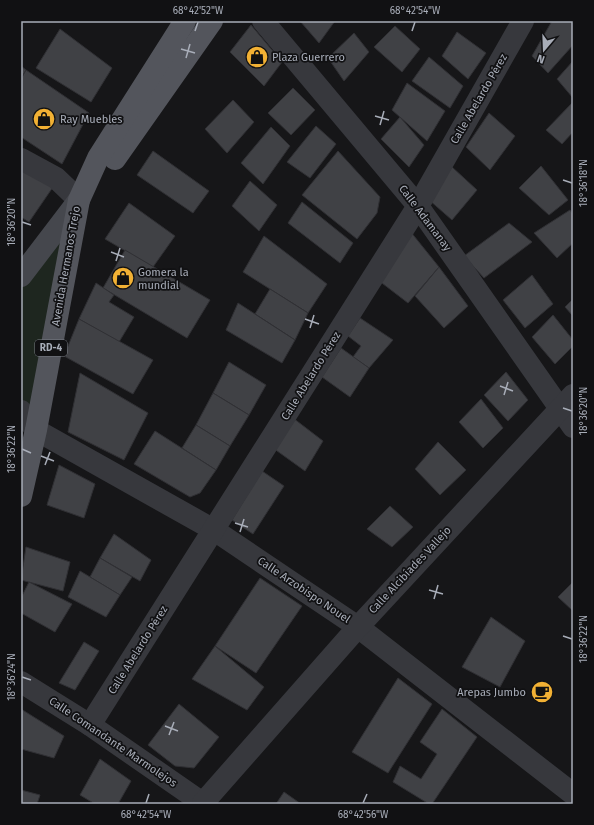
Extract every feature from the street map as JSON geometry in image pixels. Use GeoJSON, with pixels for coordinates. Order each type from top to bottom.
{"type":"FeatureCollection","features":[{"type":"Feature","properties":{"kind":"main road","name":"RD-4"},"geometry":{"type":"LineString","coordinates":[[78,200],[98,158],[185,21]]}},
{"type":"Feature","properties":{"kind":"main road"},"geometry":{"type":"LineString","coordinates":[[21,276],[78,200],[115,159],[212,21]]}},
{"type":"Feature","properties":{"kind":"main road","name":"Avenida Hermanos Trejo"},"geometry":{"type":"LineString","coordinates":[[21,496],[36,430],[78,200]]}},
{"type":"Feature","properties":{"kind":"street","name":"Calle Adamanay"},"geometry":{"type":"LineString","coordinates":[[263,21],[418,206],[566,401],[573,427]]}},
{"type":"Feature","properties":{"kind":"street","name":"Calle Abelardo Pérez"},"geometry":{"type":"LineString","coordinates":[[90,725],[418,206],[524,21]]}},
{"type":"Feature","properties":{"kind":"street"},"geometry":{"type":"LineString","coordinates":[[21,159],[56,178],[78,200]]}},
{"type":"Feature","properties":{"kind":"street","name":"Calle Alcibíades Vallejo"},"geometry":{"type":"LineString","coordinates":[[203,804],[358,627],[566,401]]}},
{"type":"Feature","properties":{"kind":"street","name":"Calle Arzobispo Nouel"},"geometry":{"type":"LineString","coordinates":[[21,410],[36,430],[214,530],[358,627],[573,794]]}},
{"type":"Feature","properties":{"kind":"street","name":"Calle Comandante Marmolejos"},"geometry":{"type":"LineString","coordinates":[[21,682],[90,725],[203,804]]}},
{"type":"Feature","properties":{"kind":"shaded area"},"geometry":{"type":"Polygon","coordinates":[[[79,200],[36,430],[21,411],[21,276],[79,200]]]}},
{"type":"Feature","properties":{"kind":"building"},"geometry":{"type":"Polygon","coordinates":[[[300,21],[335,21],[319,43],[300,21]]]}},
{"type":"Feature","properties":{"kind":"building"},"geometry":{"type":"Polygon","coordinates":[[[552,21],[573,21],[573,45],[548,73],[532,56],[552,21]]]}},
{"type":"Feature","properties":{"kind":"building","name":"Plaza Guerrero"},"geometry":{"type":"Polygon","coordinates":[[[251,25],[282,62],[264,86],[230,52],[251,25]]]}},
{"type":"Feature","properties":{"kind":"building"},"geometry":{"type":"Polygon","coordinates":[[[395,26],[420,49],[402,72],[374,47],[395,26]]]}},
{"type":"Feature","properties":{"kind":"building"},"geometry":{"type":"Polygon","coordinates":[[[60,29],[112,68],[91,102],[36,68],[60,29]]]}},
{"type":"Feature","properties":{"kind":"building"},"geometry":{"type":"Polygon","coordinates":[[[457,32],[486,53],[468,79],[442,56],[457,32]]]}},
{"type":"Feature","properties":{"kind":"building"},"geometry":{"type":"Polygon","coordinates":[[[354,33],[369,52],[344,81],[328,58],[354,33]]]}},
{"type":"Feature","properties":{"kind":"building"},"geometry":{"type":"Polygon","coordinates":[[[429,57],[463,86],[450,108],[412,81],[429,57]]]}},
{"type":"Feature","properties":{"kind":"building"},"geometry":{"type":"Polygon","coordinates":[[[573,61],[573,98],[557,79],[573,61]]]}},
{"type":"Feature","properties":{"kind":"building"},"geometry":{"type":"Polygon","coordinates":[[[21,66],[26,70],[21,79],[21,66]]]}},
{"type":"Feature","properties":{"kind":"building"},"geometry":{"type":"Polygon","coordinates":[[[26,70],[89,113],[62,164],[21,137],[21,79],[26,70]]]}},
{"type":"Feature","properties":{"kind":"building"},"geometry":{"type":"Polygon","coordinates":[[[407,83],[445,111],[427,141],[392,110],[407,83]]]}},
{"type":"Feature","properties":{"kind":"building"},"geometry":{"type":"Polygon","coordinates":[[[293,88],[315,110],[291,135],[268,113],[293,88]]]}},
{"type":"Feature","properties":{"kind":"building"},"geometry":{"type":"Polygon","coordinates":[[[233,100],[254,122],[227,153],[205,129],[233,100]]]}},
{"type":"Feature","properties":{"kind":"building"},"geometry":{"type":"Polygon","coordinates":[[[572,103],[573,132],[562,144],[546,130],[572,103]]]}},
{"type":"Feature","properties":{"kind":"building"},"geometry":{"type":"Polygon","coordinates":[[[489,113],[515,136],[490,170],[466,147],[489,113]]]}},
{"type":"Feature","properties":{"kind":"building"},"geometry":{"type":"Polygon","coordinates":[[[400,117],[424,145],[409,167],[381,139],[400,117]]]}},
{"type":"Feature","properties":{"kind":"building"},"geometry":{"type":"Polygon","coordinates":[[[316,126],[336,144],[310,178],[287,162],[316,126]]]}},
{"type":"Feature","properties":{"kind":"building"},"geometry":{"type":"Polygon","coordinates":[[[271,127],[290,146],[263,184],[241,163],[271,127]]]}},
{"type":"Feature","properties":{"kind":"building"},"geometry":{"type":"Polygon","coordinates":[[[153,151],[209,191],[193,213],[137,175],[153,151]]]}},
{"type":"Feature","properties":{"kind":"building"},"geometry":{"type":"Polygon","coordinates":[[[338,151],[380,197],[377,213],[357,239],[302,195],[338,151]]]}},
{"type":"Feature","properties":{"kind":"building"},"geometry":{"type":"Polygon","coordinates":[[[21,166],[53,187],[29,222],[21,217],[21,166]]]}},
{"type":"Feature","properties":{"kind":"building"},"geometry":{"type":"Polygon","coordinates":[[[541,166],[568,200],[549,215],[519,188],[541,166]]]}},
{"type":"Feature","properties":{"kind":"building"},"geometry":{"type":"Polygon","coordinates":[[[452,167],[477,190],[452,220],[428,199],[452,167]]]}},
{"type":"Feature","properties":{"kind":"building"},"geometry":{"type":"Polygon","coordinates":[[[250,181],[277,205],[259,231],[232,206],[250,181]]]}},
{"type":"Feature","properties":{"kind":"building"},"geometry":{"type":"Polygon","coordinates":[[[302,202],[353,243],[340,263],[288,223],[302,202]]]}},
{"type":"Feature","properties":{"kind":"building"},"geometry":{"type":"Polygon","coordinates":[[[129,203],[175,236],[153,267],[105,239],[129,203]]]}},
{"type":"Feature","properties":{"kind":"building"},"geometry":{"type":"Polygon","coordinates":[[[570,210],[573,214],[573,243],[557,258],[534,233],[570,210]]]}},
{"type":"Feature","properties":{"kind":"building"},"geometry":{"type":"Polygon","coordinates":[[[509,223],[532,242],[484,278],[464,256],[509,223]]]}},
{"type":"Feature","properties":{"kind":"building"},"geometry":{"type":"Polygon","coordinates":[[[410,231],[439,267],[408,303],[378,280],[410,231]]]}},
{"type":"Feature","properties":{"kind":"building"},"geometry":{"type":"Polygon","coordinates":[[[264,236],[327,284],[308,313],[243,272],[264,236]]]}},
{"type":"Feature","properties":{"kind":"building"},"geometry":{"type":"Polygon","coordinates":[[[125,250],[210,300],[187,338],[103,288],[125,250]]]}},
{"type":"Feature","properties":{"kind":"building"},"geometry":{"type":"Polygon","coordinates":[[[439,267],[468,306],[444,328],[415,296],[439,267]]]}},
{"type":"Feature","properties":{"kind":"building"},"geometry":{"type":"Polygon","coordinates":[[[532,275],[553,304],[525,328],[503,300],[532,275]]]}},
{"type":"Feature","properties":{"kind":"building"},"geometry":{"type":"Polygon","coordinates":[[[96,283],[114,295],[109,302],[134,317],[119,342],[79,319],[96,283]]]}},
{"type":"Feature","properties":{"kind":"building"},"geometry":{"type":"Polygon","coordinates":[[[270,289],[308,313],[295,340],[255,314],[270,289]]]}},
{"type":"Feature","properties":{"kind":"building"},"geometry":{"type":"Polygon","coordinates":[[[573,299],[573,316],[565,307],[573,299]]]}},
{"type":"Feature","properties":{"kind":"building"},"geometry":{"type":"Polygon","coordinates":[[[238,303],[295,340],[282,363],[226,330],[238,303]]]}},
{"type":"Feature","properties":{"kind":"building"},"geometry":{"type":"Polygon","coordinates":[[[553,315],[573,340],[573,346],[555,364],[532,337],[553,315]]]}},
{"type":"Feature","properties":{"kind":"building"},"geometry":{"type":"Polygon","coordinates":[[[360,318],[393,340],[369,368],[353,357],[361,346],[348,336],[360,318]]]}},
{"type":"Feature","properties":{"kind":"building"},"geometry":{"type":"Polygon","coordinates":[[[79,319],[153,360],[133,394],[64,356],[79,319]]]}},
{"type":"Feature","properties":{"kind":"building"},"geometry":{"type":"Polygon","coordinates":[[[341,348],[369,368],[350,397],[322,377],[341,348]]]}},
{"type":"Feature","properties":{"kind":"building"},"geometry":{"type":"Polygon","coordinates":[[[229,362],[266,385],[249,415],[213,393],[229,362]]]}},
{"type":"Feature","properties":{"kind":"building"},"geometry":{"type":"Polygon","coordinates":[[[506,372],[528,400],[508,421],[484,395],[506,372]]]}},
{"type":"Feature","properties":{"kind":"building"},"geometry":{"type":"Polygon","coordinates":[[[80,373],[148,413],[124,460],[68,432],[80,373]]]}},
{"type":"Feature","properties":{"kind":"building"},"geometry":{"type":"Polygon","coordinates":[[[213,393],[249,415],[230,446],[196,425],[213,393]]]}},
{"type":"Feature","properties":{"kind":"building"},"geometry":{"type":"Polygon","coordinates":[[[481,399],[503,428],[483,448],[459,422],[481,399]]]}},
{"type":"Feature","properties":{"kind":"building"},"geometry":{"type":"Polygon","coordinates":[[[293,418],[323,441],[305,471],[273,448],[293,418]]]}},
{"type":"Feature","properties":{"kind":"building"},"geometry":{"type":"Polygon","coordinates":[[[196,425],[230,446],[216,470],[182,448],[196,425]]]}},
{"type":"Feature","properties":{"kind":"building"},"geometry":{"type":"Polygon","coordinates":[[[155,431],[216,470],[200,493],[190,497],[134,464],[155,431]]]}},
{"type":"Feature","properties":{"kind":"building"},"geometry":{"type":"Polygon","coordinates":[[[438,442],[466,470],[440,495],[415,469],[438,442]]]}},
{"type":"Feature","properties":{"kind":"building"},"geometry":{"type":"Polygon","coordinates":[[[59,465],[95,484],[84,518],[47,505],[59,465]]]}},
{"type":"Feature","properties":{"kind":"building"},"geometry":{"type":"Polygon","coordinates":[[[262,471],[284,486],[253,534],[232,520],[262,471]]]}},
{"type":"Feature","properties":{"kind":"building"},"geometry":{"type":"Polygon","coordinates":[[[390,506],[413,527],[392,547],[367,529],[390,506]]]}},
{"type":"Feature","properties":{"kind":"building"},"geometry":{"type":"Polygon","coordinates":[[[114,534],[151,560],[140,581],[100,558],[114,534]]]}},
{"type":"Feature","properties":{"kind":"building"},"geometry":{"type":"Polygon","coordinates":[[[26,547],[70,562],[63,591],[21,580],[26,547]]]}},
{"type":"Feature","properties":{"kind":"building"},"geometry":{"type":"Polygon","coordinates":[[[100,558],[132,577],[120,595],[90,577],[100,558]]]}},
{"type":"Feature","properties":{"kind":"building"},"geometry":{"type":"Polygon","coordinates":[[[80,571],[120,595],[106,617],[68,597],[80,571]]]}},
{"type":"Feature","properties":{"kind":"building"},"geometry":{"type":"Polygon","coordinates":[[[260,578],[302,606],[256,673],[215,646],[260,578]]]}},
{"type":"Feature","properties":{"kind":"building"},"geometry":{"type":"Polygon","coordinates":[[[29,582],[72,604],[55,632],[21,613],[21,598],[29,582]]]}},
{"type":"Feature","properties":{"kind":"building"},"geometry":{"type":"Polygon","coordinates":[[[573,582],[573,611],[558,597],[573,582]]]}},
{"type":"Feature","properties":{"kind":"building"},"geometry":{"type":"Polygon","coordinates":[[[491,617],[525,641],[500,687],[462,667],[491,617]]]}},
{"type":"Feature","properties":{"kind":"building"},"geometry":{"type":"Polygon","coordinates":[[[84,642],[99,651],[75,690],[59,683],[84,642]]]}},
{"type":"Feature","properties":{"kind":"building"},"geometry":{"type":"Polygon","coordinates":[[[215,646],[264,687],[247,710],[192,679],[215,646]]]}},
{"type":"Feature","properties":{"kind":"building"},"geometry":{"type":"Polygon","coordinates":[[[398,678],[432,704],[388,773],[352,752],[398,678]]]}},
{"type":"Feature","properties":{"kind":"building"},"geometry":{"type":"Polygon","coordinates":[[[179,704],[219,737],[194,768],[175,766],[148,745],[179,704]]]}},
{"type":"Feature","properties":{"kind":"building"},"geometry":{"type":"Polygon","coordinates":[[[21,709],[64,736],[54,758],[21,749],[21,709]]]}},
{"type":"Feature","properties":{"kind":"building"},"geometry":{"type":"Polygon","coordinates":[[[442,709],[477,737],[432,804],[429,804],[393,782],[400,766],[421,779],[437,754],[420,742],[442,709]]]}},
{"type":"Feature","properties":{"kind":"building"},"geometry":{"type":"Polygon","coordinates":[[[100,759],[131,781],[118,804],[95,804],[80,795],[100,759]]]}},
{"type":"Feature","properties":{"kind":"building"},"geometry":{"type":"Polygon","coordinates":[[[21,790],[40,795],[37,804],[21,804],[21,790]]]}},
{"type":"Feature","properties":{"kind":"building"},"geometry":{"type":"Polygon","coordinates":[[[284,792],[301,804],[276,804],[284,792]]]}},
{"type":"Feature","properties":{"kind":"place","name":"Plaza Guerrero"},"geometry":{"type":"Point","coordinates":[257,57]}},
{"type":"Feature","properties":{"kind":"place","name":"Ray Muebles"},"geometry":{"type":"Point","coordinates":[44,119]}},
{"type":"Feature","properties":{"kind":"place","name":"Gomera la mundial"},"geometry":{"type":"Point","coordinates":[123,278]}},
{"type":"Feature","properties":{"kind":"place","name":"Arepas Jumbo"},"geometry":{"type":"Point","coordinates":[542,692]}}]}
